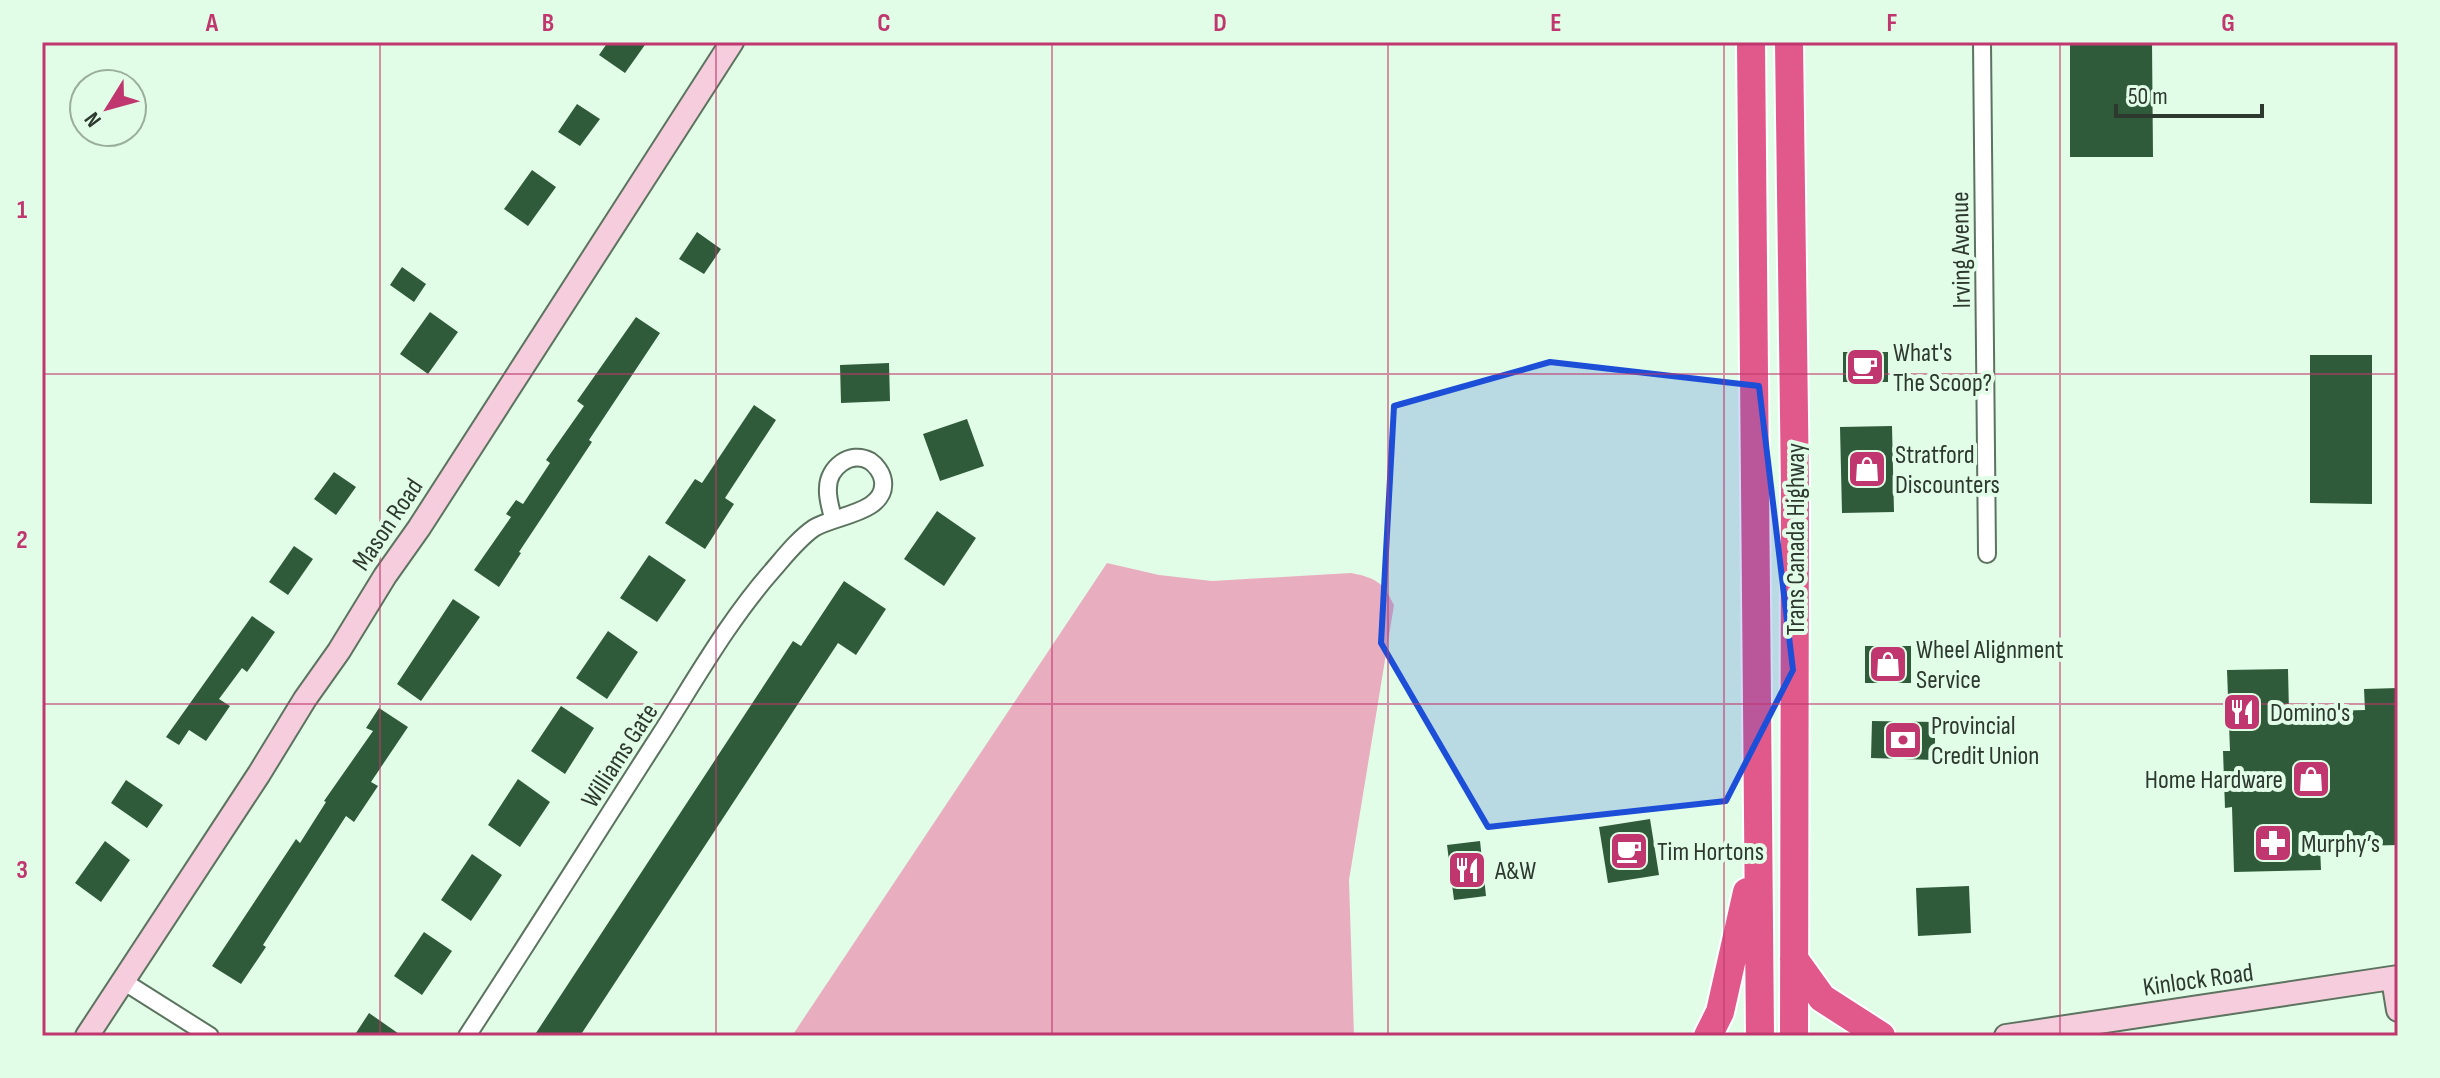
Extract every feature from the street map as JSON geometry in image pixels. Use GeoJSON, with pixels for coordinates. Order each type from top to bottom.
{"type":"FeatureCollection","features":[{"type":"Feature","properties":{"kind":"highway","name":"Trans Canada Highway"},"geometry":{"type":"LineString","coordinates":[[1751,42],[1760,1036]]}},
{"type":"Feature","properties":{"kind":"highway","name":"Trans Canada Highway"},"geometry":{"type":"LineString","coordinates":[[1789,42],[1795,489],[1794,1036]]}},
{"type":"Feature","properties":{"kind":"highway"},"geometry":{"type":"LineString","coordinates":[[1708,1036],[1720,1012],[1757,844]]}},
{"type":"Feature","properties":{"kind":"highway"},"geometry":{"type":"LineString","coordinates":[[1794,959],[1822,998],[1881,1036]]}},
{"type":"Feature","properties":{"kind":"street","name":"Mason Road"},"geometry":{"type":"LineString","coordinates":[[87,1036],[732,42]]}},
{"type":"Feature","properties":{"kind":"street","name":"Irving Avenue"},"geometry":{"type":"LineString","coordinates":[[1982,42],[1987,554]]}},
{"type":"Feature","properties":{"kind":"street","name":"Williams Gate"},"geometry":{"type":"LineString","coordinates":[[467,1036],[743,607],[795,545],[833,518]]}},
{"type":"Feature","properties":{"kind":"street"},"geometry":{"type":"LineString","coordinates":[[2396,978],[2398,1010]]}},
{"type":"Feature","properties":{"kind":"street","name":"Kinlock Road"},"geometry":{"type":"LineString","coordinates":[[2006,1036],[2396,978]]}},
{"type":"Feature","properties":{"kind":"street"},"geometry":{"type":"LineString","coordinates":[[123,981],[210,1036]]}},
{"type":"Feature","properties":{"kind":"highlighted area"},"geometry":{"type":"Polygon","coordinates":[[[1550,362],[1759,386],[1793,670],[1726,801],[1488,827],[1381,643],[1394,406],[1550,362]]]}},
{"type":"Feature","properties":{"kind":"shaded area"},"geometry":{"type":"Polygon","coordinates":[[[1107,563],[1159,575],[1212,581],[1351,573],[1378,582],[1390,597],[1394,605],[1349,880],[1354,1036],[792,1036],[1107,563]]]}},
{"type":"Feature","properties":{"kind":"building"},"geometry":{"type":"Polygon","coordinates":[[[608,42],[647,42],[625,73],[599,55],[608,42]]]}},
{"type":"Feature","properties":{"kind":"building"},"geometry":{"type":"Polygon","coordinates":[[[2070,42],[2152,42],[2153,157],[2070,157],[2070,42]]]}},
{"type":"Feature","properties":{"kind":"building"},"geometry":{"type":"Polygon","coordinates":[[[577,104],[600,119],[580,146],[558,132],[577,104]]]}},
{"type":"Feature","properties":{"kind":"building"},"geometry":{"type":"Polygon","coordinates":[[[532,170],[556,187],[528,226],[504,209],[532,170]]]}},
{"type":"Feature","properties":{"kind":"building"},"geometry":{"type":"Polygon","coordinates":[[[697,232],[721,249],[704,274],[679,259],[697,232]]]}},
{"type":"Feature","properties":{"kind":"building"},"geometry":{"type":"Polygon","coordinates":[[[402,267],[426,284],[414,302],[390,285],[402,267]]]}},
{"type":"Feature","properties":{"kind":"building"},"geometry":{"type":"Polygon","coordinates":[[[430,312],[458,332],[428,374],[400,354],[430,312]]]}},
{"type":"Feature","properties":{"kind":"building"},"geometry":{"type":"Polygon","coordinates":[[[636,317],[660,333],[589,440],[592,442],[499,587],[474,570],[511,517],[506,514],[516,500],[523,504],[550,463],[546,460],[584,406],[577,401],[636,317]]]}},
{"type":"Feature","properties":{"kind":"building","name":"What's The Scoop?"},"geometry":{"type":"Polygon","coordinates":[[[1843,352],[1888,352],[1888,382],[1843,382],[1843,352]]]}},
{"type":"Feature","properties":{"kind":"building"},"geometry":{"type":"Polygon","coordinates":[[[2310,355],[2372,355],[2372,504],[2310,503],[2310,355]]]}},
{"type":"Feature","properties":{"kind":"building"},"geometry":{"type":"Polygon","coordinates":[[[889,363],[890,401],[841,403],[840,365],[889,363]]]}},
{"type":"Feature","properties":{"kind":"building"},"geometry":{"type":"Polygon","coordinates":[[[754,405],[776,420],[725,498],[734,504],[705,549],[665,523],[695,479],[702,483],[754,405]]]}},
{"type":"Feature","properties":{"kind":"building"},"geometry":{"type":"Polygon","coordinates":[[[967,419],[984,466],[940,481],[923,434],[967,419]]]}},
{"type":"Feature","properties":{"kind":"building","name":"Stratford Discounters"},"geometry":{"type":"Polygon","coordinates":[[[1892,426],[1894,512],[1842,513],[1840,427],[1892,426]]]}},
{"type":"Feature","properties":{"kind":"building"},"geometry":{"type":"Polygon","coordinates":[[[334,472],[356,487],[336,515],[314,499],[334,472]]]}},
{"type":"Feature","properties":{"kind":"building"},"geometry":{"type":"Polygon","coordinates":[[[937,511],[976,538],[944,586],[904,559],[937,511]]]}},
{"type":"Feature","properties":{"kind":"building"},"geometry":{"type":"Polygon","coordinates":[[[294,546],[313,559],[288,595],[269,582],[294,546]]]}},
{"type":"Feature","properties":{"kind":"building"},"geometry":{"type":"Polygon","coordinates":[[[649,555],[686,580],[657,622],[620,598],[649,555]]]}},
{"type":"Feature","properties":{"kind":"building"},"geometry":{"type":"Polygon","coordinates":[[[844,581],[886,609],[856,655],[838,643],[580,1036],[534,1036],[793,641],[801,646],[844,581]]]}},
{"type":"Feature","properties":{"kind":"building"},"geometry":{"type":"Polygon","coordinates":[[[453,599],[480,617],[421,701],[397,684],[453,599]]]}},
{"type":"Feature","properties":{"kind":"building"},"geometry":{"type":"Polygon","coordinates":[[[252,616],[275,632],[247,672],[242,668],[219,699],[230,706],[206,741],[189,730],[179,745],[166,737],[252,616]]]}},
{"type":"Feature","properties":{"kind":"building"},"geometry":{"type":"Polygon","coordinates":[[[608,631],[638,652],[607,699],[576,678],[608,631]]]}},
{"type":"Feature","properties":{"kind":"building","name":"Wheel Alignment Service"},"geometry":{"type":"Polygon","coordinates":[[[1865,646],[1911,646],[1911,683],[1865,683],[1865,646]]]}},
{"type":"Feature","properties":{"kind":"building","name":"Home Hardware"},"geometry":{"type":"Polygon","coordinates":[[[2288,669],[2289,712],[2365,710],[2364,689],[2398,688],[2398,845],[2320,847],[2321,870],[2234,872],[2232,807],[2225,808],[2223,751],[2230,751],[2227,670],[2288,669]]]}},
{"type":"Feature","properties":{"kind":"building"},"geometry":{"type":"Polygon","coordinates":[[[561,706],[594,728],[565,774],[531,751],[561,706]]]}},
{"type":"Feature","properties":{"kind":"building"},"geometry":{"type":"Polygon","coordinates":[[[379,708],[408,727],[371,782],[378,786],[354,822],[346,816],[241,984],[212,966],[296,839],[300,843],[324,801],[373,731],[366,728],[379,708]]]}},
{"type":"Feature","properties":{"kind":"building","name":"Provincial Credit Union"},"geometry":{"type":"Polygon","coordinates":[[[1872,721],[1935,722],[1935,760],[1871,758],[1872,721]]]}},
{"type":"Feature","properties":{"kind":"building"},"geometry":{"type":"Polygon","coordinates":[[[518,779],[550,802],[520,847],[488,825],[518,779]]]}},
{"type":"Feature","properties":{"kind":"building"},"geometry":{"type":"Polygon","coordinates":[[[126,780],[163,805],[147,828],[111,803],[126,780]]]}},
{"type":"Feature","properties":{"kind":"building","name":"Tim Hortons"},"geometry":{"type":"Polygon","coordinates":[[[1650,819],[1659,875],[1608,883],[1599,827],[1650,819]]]}},
{"type":"Feature","properties":{"kind":"building"},"geometry":{"type":"Polygon","coordinates":[[[105,841],[130,860],[101,902],[75,883],[105,841]]]}},
{"type":"Feature","properties":{"kind":"building","name":"A&W"},"geometry":{"type":"Polygon","coordinates":[[[1480,841],[1486,896],[1454,900],[1447,845],[1480,841]]]}},
{"type":"Feature","properties":{"kind":"building"},"geometry":{"type":"Polygon","coordinates":[[[472,854],[502,875],[471,921],[441,900],[472,854]]]}},
{"type":"Feature","properties":{"kind":"building"},"geometry":{"type":"Polygon","coordinates":[[[1969,886],[1971,933],[1918,936],[1916,888],[1969,886]]]}},
{"type":"Feature","properties":{"kind":"building"},"geometry":{"type":"Polygon","coordinates":[[[424,932],[452,951],[422,995],[394,976],[424,932]]]}},
{"type":"Feature","properties":{"kind":"building"},"geometry":{"type":"Polygon","coordinates":[[[369,1013],[402,1036],[354,1036],[369,1013]]]}},
{"type":"Feature","properties":{"kind":"place","name":"What's The Scoop?"},"geometry":{"type":"Point","coordinates":[1865,367]}},
{"type":"Feature","properties":{"kind":"place","name":"Stratford Discounters"},"geometry":{"type":"Point","coordinates":[1867,469]}},
{"type":"Feature","properties":{"kind":"place","name":"Wheel Alignment Service"},"geometry":{"type":"Point","coordinates":[1888,664]}},
{"type":"Feature","properties":{"kind":"place","name":"Domino's"},"geometry":{"type":"Point","coordinates":[2242,712]}},
{"type":"Feature","properties":{"kind":"place","name":"Provincial Credit Union"},"geometry":{"type":"Point","coordinates":[1903,740]}},
{"type":"Feature","properties":{"kind":"place","name":"Home Hardware"},"geometry":{"type":"Point","coordinates":[2311,779]}},
{"type":"Feature","properties":{"kind":"place","name":"Murphy’s"},"geometry":{"type":"Point","coordinates":[2273,843]}},
{"type":"Feature","properties":{"kind":"place","name":"Tim Hortons"},"geometry":{"type":"Point","coordinates":[1629,851]}},
{"type":"Feature","properties":{"kind":"place","name":"A&W"},"geometry":{"type":"Point","coordinates":[1467,870]}}]}
